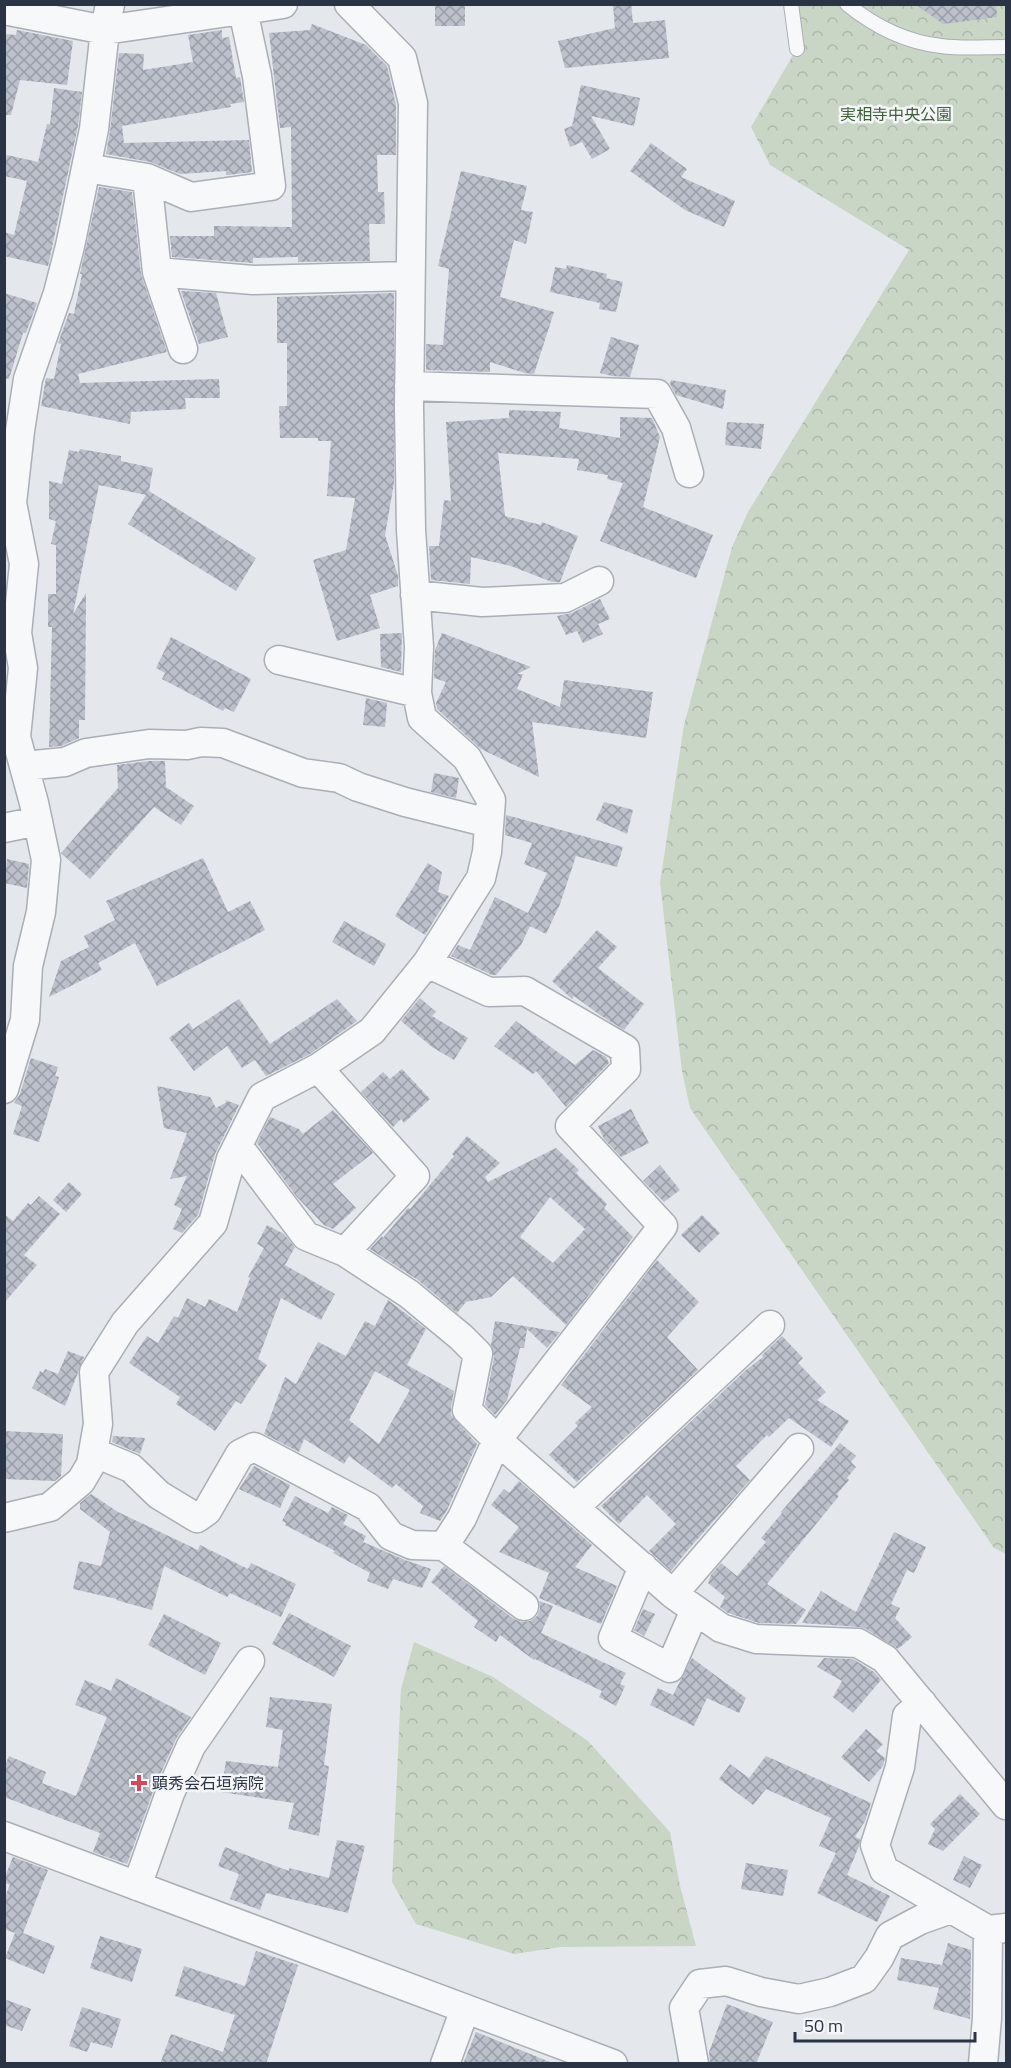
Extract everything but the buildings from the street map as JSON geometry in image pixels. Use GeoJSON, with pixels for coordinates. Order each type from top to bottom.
{"type":"FeatureCollection","features":[{"type":"Feature","properties":{"kind":"street"},"geometry":{"type":"LineString","coordinates":[[4,10],[107,17],[243,10],[283,4]]}},
{"type":"Feature","properties":{"kind":"street"},"geometry":{"type":"LineString","coordinates":[[4,1518],[50,1507],[81,1481],[91,1464],[98,1424],[94,1372],[124,1323],[213,1223],[231,1159],[262,1097],[318,1068],[372,1031],[427,963],[481,878],[487,852],[491,800],[467,758],[422,718],[417,693],[419,647],[411,530],[409,386],[413,103],[402,58],[349,4]]}},
{"type":"Feature","properties":{"kind":"street"},"geometry":{"type":"LineString","coordinates":[[86,168],[147,178],[191,197],[271,186],[257,76],[243,10]]}},
{"type":"Feature","properties":{"kind":"street"},"geometry":{"type":"LineString","coordinates":[[4,1089],[25,1020],[28,966],[40,912],[46,860],[16,737],[23,668],[17,633],[24,564],[12,503],[28,379],[58,293],[94,129],[107,17]]}},
{"type":"Feature","properties":{"kind":"street"},"geometry":{"type":"LineString","coordinates":[[147,178],[157,272],[183,348]]}},
{"type":"Feature","properties":{"kind":"street"},"geometry":{"type":"LineString","coordinates":[[157,272],[253,280],[410,276]]}},
{"type":"Feature","properties":{"kind":"street"},"geometry":{"type":"LineString","coordinates":[[409,386],[657,394],[676,428],[689,473]]}},
{"type":"Feature","properties":{"kind":"street"},"geometry":{"type":"LineString","coordinates":[[415,595],[482,602],[565,598],[599,581]]}},
{"type":"Feature","properties":{"kind":"street"},"geometry":{"type":"LineString","coordinates":[[279,660],[417,693]]}},
{"type":"Feature","properties":{"kind":"street"},"geometry":{"type":"LineString","coordinates":[[24,766],[66,762],[86,753],[149,744],[223,743],[303,773],[339,778],[387,796],[489,823]]}},
{"type":"Feature","properties":{"kind":"street"},"geometry":{"type":"LineString","coordinates":[[4,828],[38,821]]}},
{"type":"Feature","properties":{"kind":"street"},"geometry":{"type":"LineString","coordinates":[[427,963],[489,992],[525,991],[625,1049],[626,1068],[570,1126],[663,1226],[497,1440],[462,1518],[444,1546]]}},
{"type":"Feature","properties":{"kind":"street"},"geometry":{"type":"LineString","coordinates":[[318,1068],[415,1176],[345,1252]]}},
{"type":"Feature","properties":{"kind":"street"},"geometry":{"type":"LineString","coordinates":[[238,1146],[306,1236],[345,1252],[409,1294],[478,1354],[467,1410],[497,1440],[643,1567],[684,1602],[721,1628],[756,1640],[858,1643],[885,1659],[1006,1805]]}},
{"type":"Feature","properties":{"kind":"street"},"geometry":{"type":"LineString","coordinates":[[575,1507],[770,1325]]}},
{"type":"Feature","properties":{"kind":"street"},"geometry":{"type":"LineString","coordinates":[[93,1452],[131,1468],[159,1495],[197,1518],[207,1511],[240,1454],[254,1447],[368,1507],[392,1536],[412,1545],[444,1546],[524,1606]]}},
{"type":"Feature","properties":{"kind":"street"},"geometry":{"type":"LineString","coordinates":[[643,1567],[613,1638],[670,1668],[684,1602],[799,1448]]}},
{"type":"Feature","properties":{"kind":"street"},"geometry":{"type":"LineString","coordinates":[[136,1886],[170,1793],[191,1746],[250,1661]]}},
{"type":"Feature","properties":{"kind":"street"},"geometry":{"type":"LineString","coordinates":[[922,1703],[907,1716],[900,1767],[875,1845],[884,1870],[951,1909],[997,1929],[997,2018],[983,2064]]}},
{"type":"Feature","properties":{"kind":"street"},"geometry":{"type":"LineString","coordinates":[[4,1836],[613,2064]]}},
{"type":"Feature","properties":{"kind":"street"},"geometry":{"type":"LineString","coordinates":[[694,2064],[684,2008],[700,1984],[726,1981],[761,1992],[799,1999],[830,1992],[864,1979],[879,1958],[890,1936],[920,1920],[951,1909]]}},
{"type":"Feature","properties":{"kind":"street"},"geometry":{"type":"LineString","coordinates":[[445,2064],[465,2009]]}},
{"type":"Feature","properties":{"kind":"lane"},"geometry":{"type":"LineString","coordinates":[[791,4],[797,49]]}},
{"type":"Feature","properties":{"kind":"lane"},"geometry":{"type":"LineString","coordinates":[[847,4],[874,24],[918,42],[942,46],[1006,47]]}},
{"type":"Feature","properties":{"kind":"green space","name":"実相寺中央公園"},"geometry":{"type":"Polygon","coordinates":[[[788,5],[1006,5],[1006,1554],[994,1548],[690,1108],[682,1071],[660,883],[684,725],[732,547],[748,512],[909,250],[770,165],[751,127],[793,55],[788,5]]]}},
{"type":"Feature","properties":{"kind":"green space"},"geometry":{"type":"Polygon","coordinates":[[[414,1642],[493,1677],[588,1741],[670,1832],[680,1886],[696,1946],[561,1947],[514,1954],[416,1924],[392,1882],[401,1689],[414,1642]]]}},
{"type":"Feature","properties":{"kind":"place","name":"顕秀会石垣病院"},"geometry":{"type":"Point","coordinates":[139,1783]}}]}
